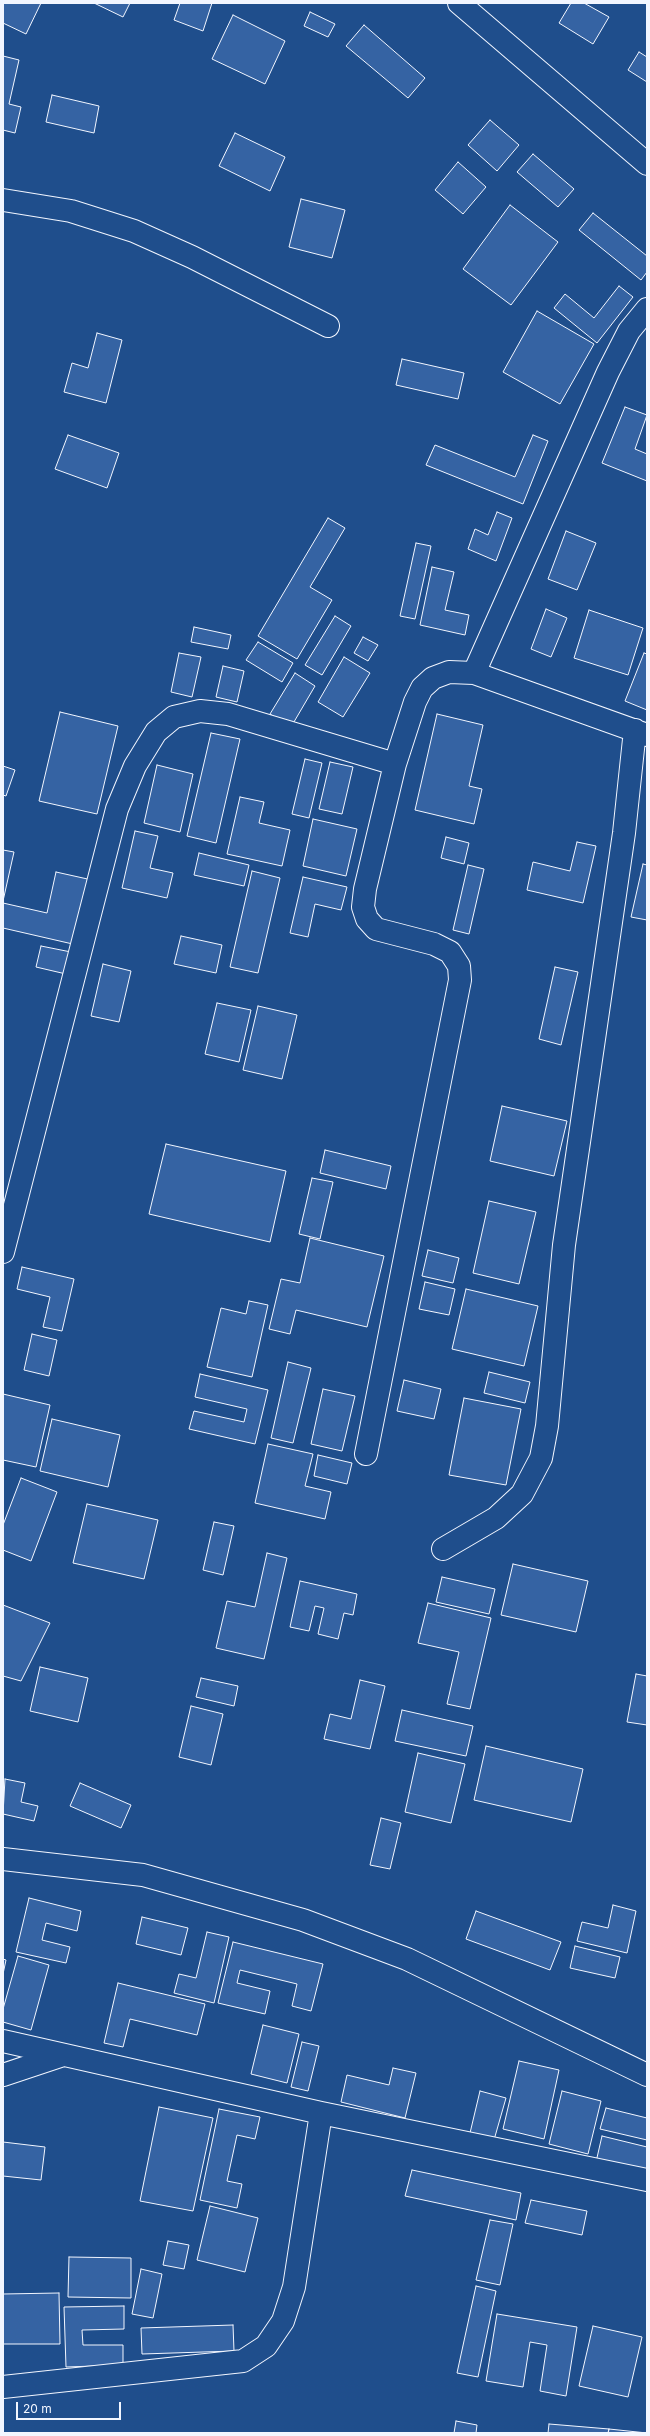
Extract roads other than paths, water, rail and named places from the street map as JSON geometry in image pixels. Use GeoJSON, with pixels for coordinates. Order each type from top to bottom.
{"type":"FeatureCollection","features":[{"type":"Feature","properties":{"kind":"street"},"geometry":{"type":"LineString","coordinates":[[459,3],[647,164]]}},
{"type":"Feature","properties":{"kind":"street"},"geometry":{"type":"LineString","coordinates":[[3,200],[71,211],[134,231],[192,257],[328,326]]}},
{"type":"Feature","properties":{"kind":"street"},"geometry":{"type":"LineString","coordinates":[[474,673],[608,372],[629,331],[647,309]]}},
{"type":"Feature","properties":{"kind":"street"},"geometry":{"type":"LineString","coordinates":[[366,1454],[460,980],[459,966],[450,952],[434,944],[376,929],[367,919],[363,906],[365,890],[395,764],[415,702],[422,688],[433,678],[449,672],[474,673],[641,733],[624,833],[564,1245],[548,1426],[540,1458],[522,1494],[496,1518],[443,1549]]}},
{"type":"Feature","properties":{"kind":"street"},"geometry":{"type":"LineString","coordinates":[[3,1252],[117,809],[134,766],[156,732],[174,717],[200,711],[228,714],[395,764]]}},
{"type":"Feature","properties":{"kind":"street"},"geometry":{"type":"LineString","coordinates":[[3,1860],[143,1875],[302,1920],[407,1959],[647,2075]]}},
{"type":"Feature","properties":{"kind":"street"},"geometry":{"type":"LineString","coordinates":[[3,2041],[321,2113],[647,2180]]}},
{"type":"Feature","properties":{"kind":"street"},"geometry":{"type":"LineString","coordinates":[[3,2075],[63,2055]]}},
{"type":"Feature","properties":{"kind":"street"},"geometry":{"type":"LineString","coordinates":[[3,2387],[243,2361],[266,2346],[283,2321],[294,2287],[321,2113]]}}]}
